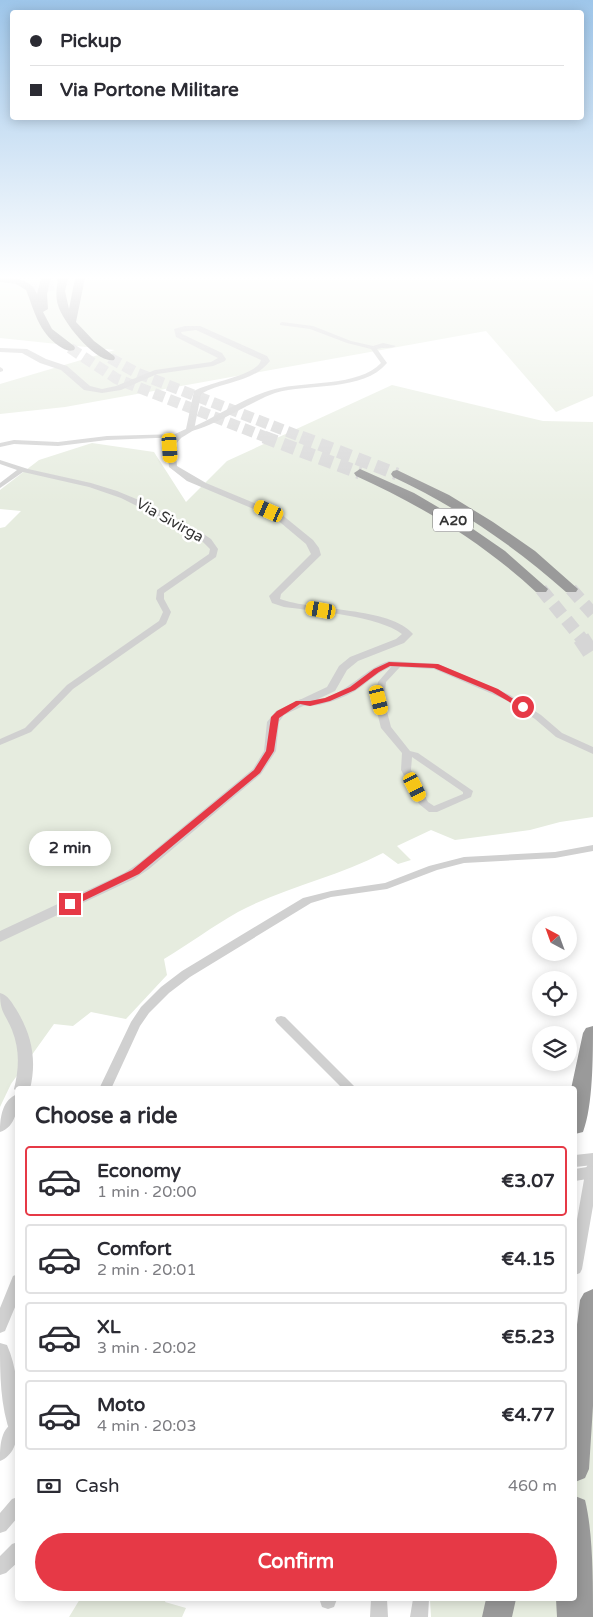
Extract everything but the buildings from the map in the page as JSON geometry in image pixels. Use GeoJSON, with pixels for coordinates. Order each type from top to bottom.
{"type":"FeatureCollection","features":[{"type":"Feature","properties":{"kind":"highway"},"geometry":{"type":"LineString","coordinates":[[104,353],[110,358]]}},
{"type":"Feature","properties":{"kind":"highway","name":"A20"},"geometry":{"type":"LineString","coordinates":[[360,473],[405,494],[454,521],[494,548],[538,586]]}},
{"type":"Feature","properties":{"kind":"highway","name":"A20"},"geometry":{"type":"LineString","coordinates":[[397,474],[451,500],[485,521],[533,555],[566,585]]}},
{"type":"Feature","properties":{"kind":"highway"},"geometry":{"type":"LineString","coordinates":[[577,1116],[593,1033]]}},
{"type":"Feature","properties":{"kind":"highway"},"geometry":{"type":"LineString","coordinates":[[577,1440],[593,1300]]}},
{"type":"Feature","properties":{"kind":"highway"},"geometry":{"type":"LineString","coordinates":[[577,1524],[589,1617]]}},
{"type":"Feature","properties":{"kind":"highway"},"geometry":{"type":"LineString","coordinates":[[497,1617],[500,1601]]}},
{"type":"Feature","properties":{"kind":"highway"},"geometry":{"type":"LineString","coordinates":[[505,1601],[506,1617]]}},
{"type":"Feature","properties":{"kind":"highway"},"geometry":{"type":"LineString","coordinates":[[571,1601],[572,1617]]}},
{"type":"Feature","properties":{"kind":"street"},"geometry":{"type":"LineString","coordinates":[[30,353],[46,362],[64,368],[88,388],[102,391],[118,388],[155,372],[213,364],[222,359],[216,353]]}},
{"type":"Feature","properties":{"kind":"street"},"geometry":{"type":"LineString","coordinates":[[190,430],[197,393],[207,387],[256,371],[264,365],[266,359],[254,353]]}},
{"type":"Feature","properties":{"kind":"street"},"geometry":{"type":"LineString","coordinates":[[0,937],[129,876],[144,866],[257,771],[270,751],[275,717],[280,712],[331,689],[343,668],[354,659],[400,641],[408,634],[401,627],[384,621],[284,604],[275,599],[274,594],[316,555],[314,547],[279,516],[245,500],[199,483],[174,469],[170,448],[174,439],[178,436],[244,402],[267,393],[287,388],[343,381],[371,373],[381,368],[384,363],[377,353]]}},
{"type":"Feature","properties":{"kind":"street"},"geometry":{"type":"LineString","coordinates":[[0,445],[14,442],[58,444],[107,438],[178,436]]}},
{"type":"Feature","properties":{"kind":"street","name":"Via Sivirga"},"geometry":{"type":"LineString","coordinates":[[0,462],[20,470],[90,485],[123,495],[191,530],[211,544],[214,549],[210,557],[160,592],[160,598],[167,612],[163,622],[70,687],[28,730],[0,742]]}},
{"type":"Feature","properties":{"kind":"street"},"geometry":{"type":"LineString","coordinates":[[0,468],[20,470]]}},
{"type":"Feature","properties":{"kind":"street"},"geometry":{"type":"LineString","coordinates":[[0,486],[20,470]]}},
{"type":"Feature","properties":{"kind":"street"},"geometry":{"type":"LineString","coordinates":[[299,702],[310,703],[327,700],[353,688],[376,670],[389,664],[435,666],[495,691],[538,717],[559,735],[593,751]]}},
{"type":"Feature","properties":{"kind":"street"},"geometry":{"type":"LineString","coordinates":[[397,665],[382,682],[379,700],[386,728],[407,753],[415,755],[468,791],[468,795],[433,810],[424,804],[406,770],[407,753]]}},
{"type":"Feature","properties":{"kind":"street"},"geometry":{"type":"LineString","coordinates":[[106,1086],[129,1034],[146,1010],[178,980],[260,928],[314,898],[387,886],[448,863],[486,858],[556,855],[593,848]]}},
{"type":"Feature","properties":{"kind":"street"},"geometry":{"type":"LineString","coordinates":[[0,998],[16,1021],[26,1050],[27,1071],[23,1086]]}},
{"type":"Feature","properties":{"kind":"street"},"geometry":{"type":"LineString","coordinates":[[281,1020],[348,1086]]}},
{"type":"Feature","properties":{"kind":"street"},"geometry":{"type":"LineString","coordinates":[[0,1126],[15,1104]]}},
{"type":"Feature","properties":{"kind":"street"},"geometry":{"type":"LineString","coordinates":[[577,1162],[593,1168]]}},
{"type":"Feature","properties":{"kind":"street"},"geometry":{"type":"LineString","coordinates":[[577,1174],[593,1168]]}},
{"type":"Feature","properties":{"kind":"street"},"geometry":{"type":"LineString","coordinates":[[577,1258],[593,1168]]}},
{"type":"Feature","properties":{"kind":"street"},"geometry":{"type":"LineString","coordinates":[[0,1327],[13,1302]]}},
{"type":"Feature","properties":{"kind":"street"},"geometry":{"type":"LineString","coordinates":[[0,1351],[14,1398]]}},
{"type":"Feature","properties":{"kind":"street"},"geometry":{"type":"LineString","coordinates":[[577,1371],[593,1385]]}},
{"type":"Feature","properties":{"kind":"street"},"geometry":{"type":"LineString","coordinates":[[0,1454],[15,1431]]}},
{"type":"Feature","properties":{"kind":"street"},"geometry":{"type":"LineString","coordinates":[[0,1525],[15,1508]]}},
{"type":"Feature","properties":{"kind":"street"},"geometry":{"type":"LineString","coordinates":[[0,1567],[15,1553]]}},
{"type":"Feature","properties":{"kind":"street"},"geometry":{"type":"LineString","coordinates":[[379,1601],[379,1617]]}},
{"type":"Feature","properties":{"kind":"street"},"geometry":{"type":"LineString","coordinates":[[419,1617],[421,1601]]}},
{"type":"Feature","properties":{"kind":"shaded area"},"geometry":{"type":"Polygon","coordinates":[[[103,353],[362,353],[65,407],[0,414],[0,384],[103,353]]]}},
{"type":"Feature","properties":{"kind":"shaded area"},"geometry":{"type":"Polygon","coordinates":[[[505,353],[593,353],[593,396],[556,412],[505,353]]]}},
{"type":"Feature","properties":{"kind":"shaded area"},"geometry":{"type":"Polygon","coordinates":[[[392,385],[543,421],[593,422],[593,817],[560,822],[530,830],[455,840],[431,830],[397,846],[411,860],[398,864],[383,853],[348,869],[256,903],[229,917],[164,959],[167,975],[126,1019],[91,1012],[73,1026],[54,1024],[11,1084],[0,1107],[0,528],[5,527],[21,511],[0,509],[0,490],[39,460],[92,443],[154,452],[186,502],[227,461],[392,385]]]}},
{"type":"Feature","properties":{"kind":"shaded area"},"geometry":{"type":"Polygon","coordinates":[[[593,1405],[593,1617],[431,1617],[430,1601],[577,1601],[577,1414],[593,1405]]]}},
{"type":"Feature","properties":{"kind":"shaded area"},"geometry":{"type":"Polygon","coordinates":[[[79,1601],[165,1601],[186,1608],[182,1617],[69,1617],[79,1601]]]}},
{"type":"Feature","properties":{"kind":"tunnel"},"geometry":{"type":"LineString","coordinates":[[78,353],[117,379],[268,438]]}},
{"type":"Feature","properties":{"kind":"tunnel"},"geometry":{"type":"LineString","coordinates":[[110,358],[137,373],[304,438]]}},
{"type":"Feature","properties":{"kind":"tunnel"},"geometry":{"type":"LineString","coordinates":[[264,437],[360,473]]}},
{"type":"Feature","properties":{"kind":"tunnel"},"geometry":{"type":"LineString","coordinates":[[301,437],[397,474]]}},
{"type":"Feature","properties":{"kind":"tunnel"},"geometry":{"type":"LineString","coordinates":[[541,589],[582,639]]}},
{"type":"Feature","properties":{"kind":"tunnel"},"geometry":{"type":"LineString","coordinates":[[571,589],[593,614]]}},
{"type":"Feature","properties":{"kind":"tunnel"},"geometry":{"type":"LineString","coordinates":[[581,638],[593,656]]}},
{"type":"Feature","properties":{"kind":"route"},"geometry":{"type":"LineString","coordinates":[[70,904],[136,872],[257,771],[263,765],[270,751],[275,717],[280,712],[299,702],[310,703],[327,700],[353,688],[376,670],[389,664],[435,666],[495,691],[523,707]]}}]}
